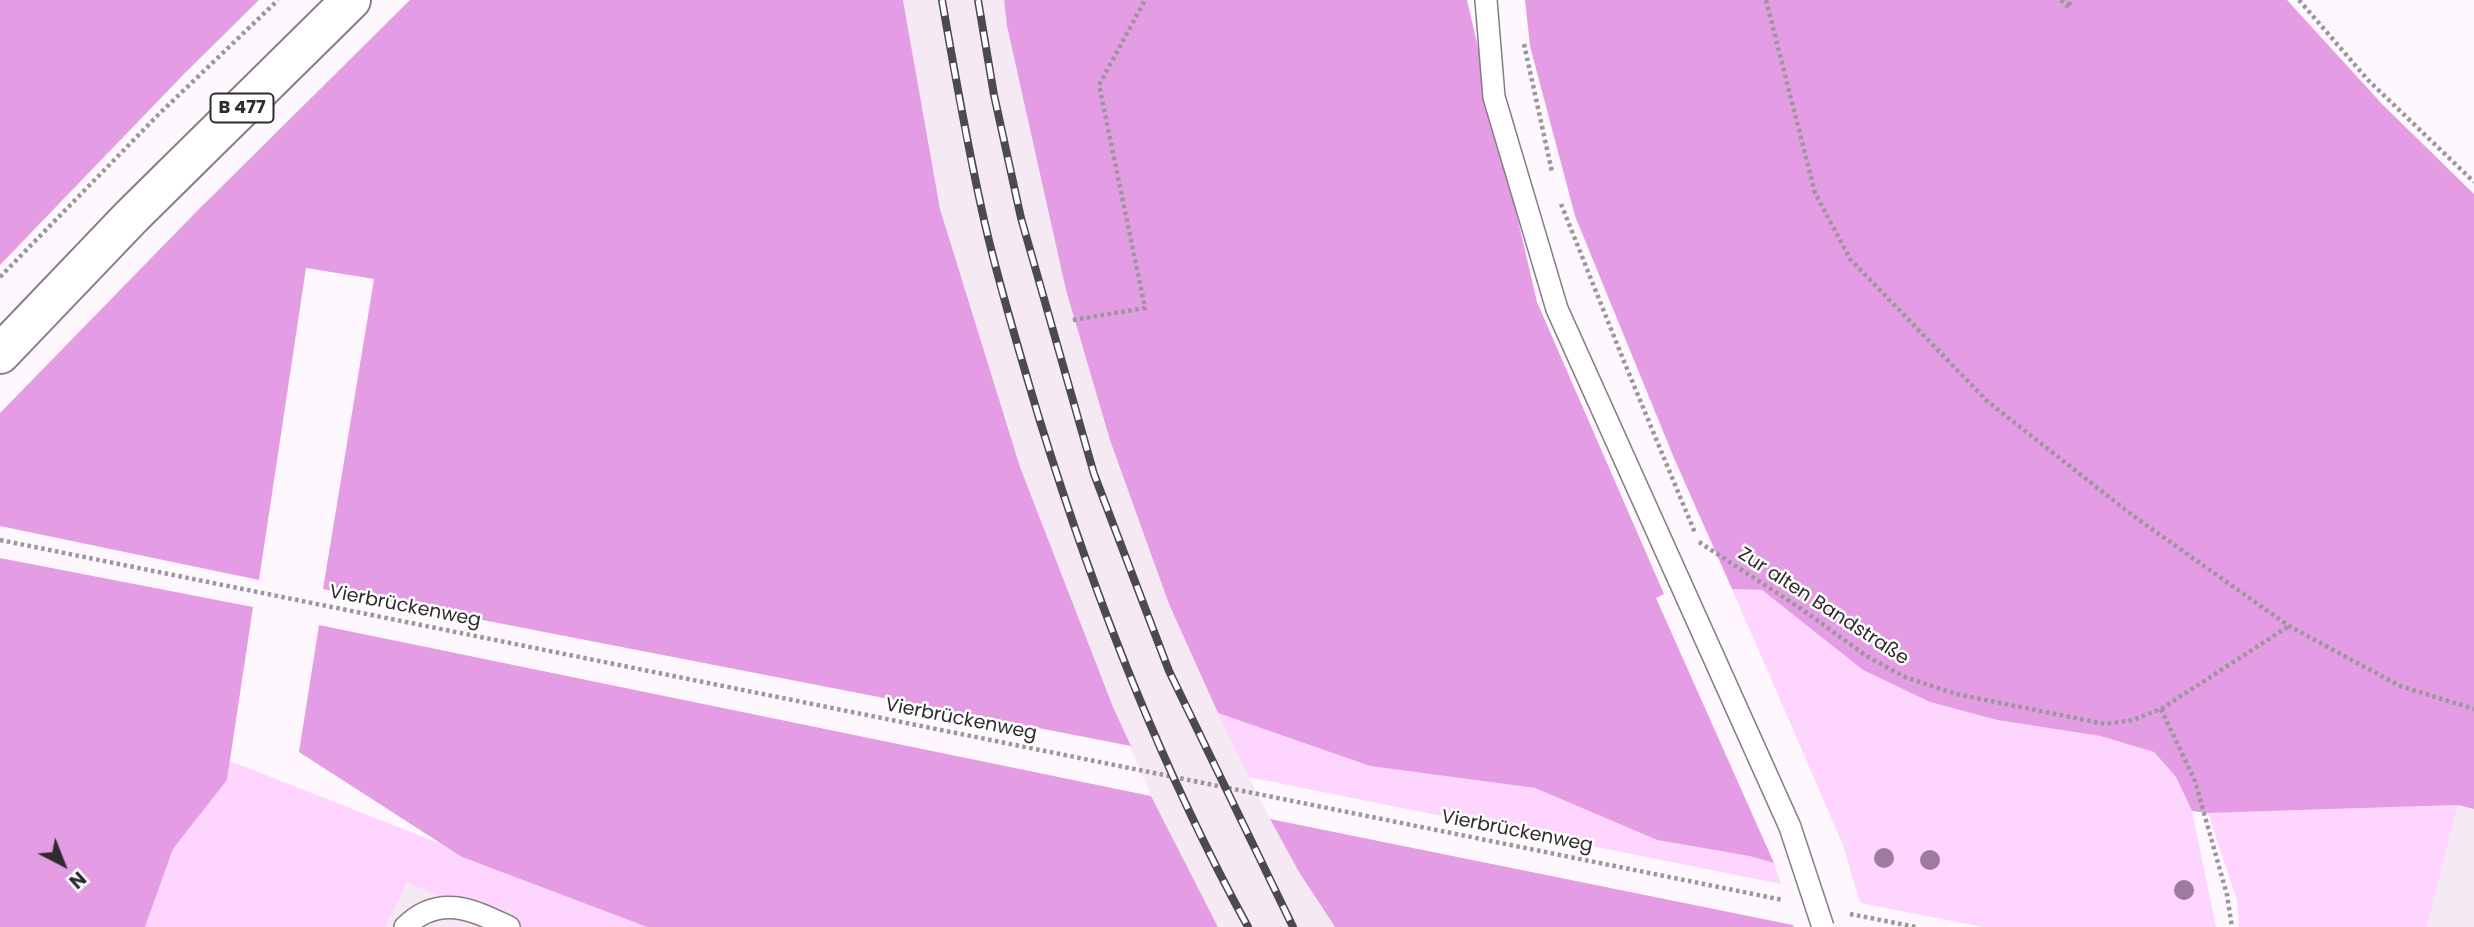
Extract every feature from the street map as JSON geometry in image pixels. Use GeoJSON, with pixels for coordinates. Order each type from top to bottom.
{"type":"FeatureCollection","features":[{"type":"Feature","properties":{"kind":"main road","name":"B 477"},"geometry":{"type":"LineString","coordinates":[[0,354],[132,216],[351,0]]}},
{"type":"Feature","properties":{"kind":"lane"},"geometry":{"type":"LineString","coordinates":[[1486,0],[1494,97],[1557,309],[1790,827],[1823,927]]}},
{"type":"Feature","properties":{"kind":"lane"},"geometry":{"type":"LineString","coordinates":[[405,927],[427,911],[447,907],[463,908],[509,927]]}},
{"type":"Feature","properties":{"kind":"path"},"geometry":{"type":"LineString","coordinates":[[0,277],[158,115],[278,0]]}},
{"type":"Feature","properties":{"kind":"path"},"geometry":{"type":"LineString","coordinates":[[1073,320],[1145,308],[1099,85],[1145,0]]}},
{"type":"Feature","properties":{"kind":"path"},"geometry":{"type":"LineString","coordinates":[[1766,0],[1815,193],[1850,258],[1987,401],[2133,515],[2289,626],[2400,686],[2474,709]]}},
{"type":"Feature","properties":{"kind":"path"},"geometry":{"type":"LineString","coordinates":[[2061,0],[2069,8],[2070,0]]}},
{"type":"Feature","properties":{"kind":"path"},"geometry":{"type":"LineString","coordinates":[[2300,0],[2368,80],[2474,182]]}},
{"type":"Feature","properties":{"kind":"path"},"geometry":{"type":"LineString","coordinates":[[1523,41],[1553,177]]}},
{"type":"Feature","properties":{"kind":"path"},"geometry":{"type":"LineString","coordinates":[[1561,204],[1704,554]]}},
{"type":"Feature","properties":{"kind":"path","name":"Vierbrückenweg"},"geometry":{"type":"LineString","coordinates":[[0,540],[1793,902]]}},
{"type":"Feature","properties":{"kind":"path","name":"Zur alten Bandstraße"},"geometry":{"type":"LineString","coordinates":[[1699,542],[1800,608],[1868,657],[1905,677],[1956,694],[2105,724],[2133,720],[2161,709],[2289,626]]}},
{"type":"Feature","properties":{"kind":"path"},"geometry":{"type":"LineString","coordinates":[[2161,709],[2195,781],[2227,895],[2232,927]]}},
{"type":"Feature","properties":{"kind":"path"},"geometry":{"type":"LineString","coordinates":[[1848,913],[1916,927]]}},
{"type":"Feature","properties":{"kind":"shaded area"},"geometry":{"type":"Polygon","coordinates":[[[0,0],[259,0],[0,265],[0,0]]]}},
{"type":"Feature","properties":{"kind":"shaded area"},"geometry":{"type":"Polygon","coordinates":[[[410,0],[903,0],[940,209],[1020,467],[1113,707],[1131,746],[323,589],[374,279],[306,268],[259,580],[0,526],[0,413],[197,211],[410,0]]]}},
{"type":"Feature","properties":{"kind":"shaded area"},"geometry":{"type":"Polygon","coordinates":[[[903,0],[1004,0],[1007,26],[1169,604],[1244,769],[1299,872],[1335,927],[1218,927],[1151,796],[1113,707],[1020,467],[940,209],[903,0]]]}},
{"type":"Feature","properties":{"kind":"shaded area"},"geometry":{"type":"Polygon","coordinates":[[[1004,0],[1467,0],[1537,302],[1664,594],[1656,598],[1774,863],[1657,840],[1535,788],[1370,766],[1218,713],[1169,604],[1110,440],[1066,290],[1007,26],[1004,0]]]}},
{"type":"Feature","properties":{"kind":"shaded area"},"geometry":{"type":"Polygon","coordinates":[[[1525,0],[2287,0],[2383,105],[2474,194],[2474,809],[2458,805],[2208,813],[2192,811],[2176,777],[2154,752],[2100,736],[1997,720],[1930,702],[1863,670],[1762,590],[1732,589],[1674,458],[1575,216],[1530,46],[1525,0]]]}},
{"type":"Feature","properties":{"kind":"shaded area"},"geometry":{"type":"Polygon","coordinates":[[[0,558],[253,607],[227,780],[173,849],[145,927],[0,927],[0,558]]]}},
{"type":"Feature","properties":{"kind":"shaded area"},"geometry":{"type":"Polygon","coordinates":[[[1732,589],[1762,590],[1863,670],[1930,702],[1997,720],[2100,736],[2154,752],[2176,777],[2192,811],[2216,927],[1983,927],[1860,903],[1843,845],[1732,589]]]}},
{"type":"Feature","properties":{"kind":"shaded area"},"geometry":{"type":"Polygon","coordinates":[[[319,625],[1151,796],[1218,927],[647,927],[462,857],[299,752],[319,625]]]}},
{"type":"Feature","properties":{"kind":"shaded area"},"geometry":{"type":"Polygon","coordinates":[[[1218,713],[1370,766],[1535,788],[1657,840],[1774,863],[1781,884],[1248,777],[1218,713]]]}},
{"type":"Feature","properties":{"kind":"shaded area"},"geometry":{"type":"Polygon","coordinates":[[[230,761],[444,845],[462,857],[647,927],[518,927],[407,883],[385,927],[145,927],[173,849],[227,780],[230,761]]]}},
{"type":"Feature","properties":{"kind":"shaded area"},"geometry":{"type":"Polygon","coordinates":[[[2458,805],[2474,809],[2474,927],[2427,927],[2458,805]]]}},
{"type":"Feature","properties":{"kind":"shaded area"},"geometry":{"type":"Polygon","coordinates":[[[2458,805],[2427,927],[2239,927],[2237,900],[2208,813],[2458,805]]]}},
{"type":"Feature","properties":{"kind":"shaded area"},"geometry":{"type":"Polygon","coordinates":[[[1270,819],[1794,927],[1335,927],[1299,872],[1270,819]]]}},
{"type":"Feature","properties":{"kind":"shaded area"},"geometry":{"type":"Polygon","coordinates":[[[407,883],[518,927],[385,927],[407,883]]]}},
{"type":"Feature","properties":{"kind":"railway"},"geometry":{"type":"LineString","coordinates":[[942,0],[967,140],[991,248],[1060,484],[1106,614],[1157,741],[1248,927]]}},
{"type":"Feature","properties":{"kind":"railway"},"geometry":{"type":"LineString","coordinates":[[978,0],[994,95],[1021,218],[1094,474],[1169,671],[1293,927]]}}]}
